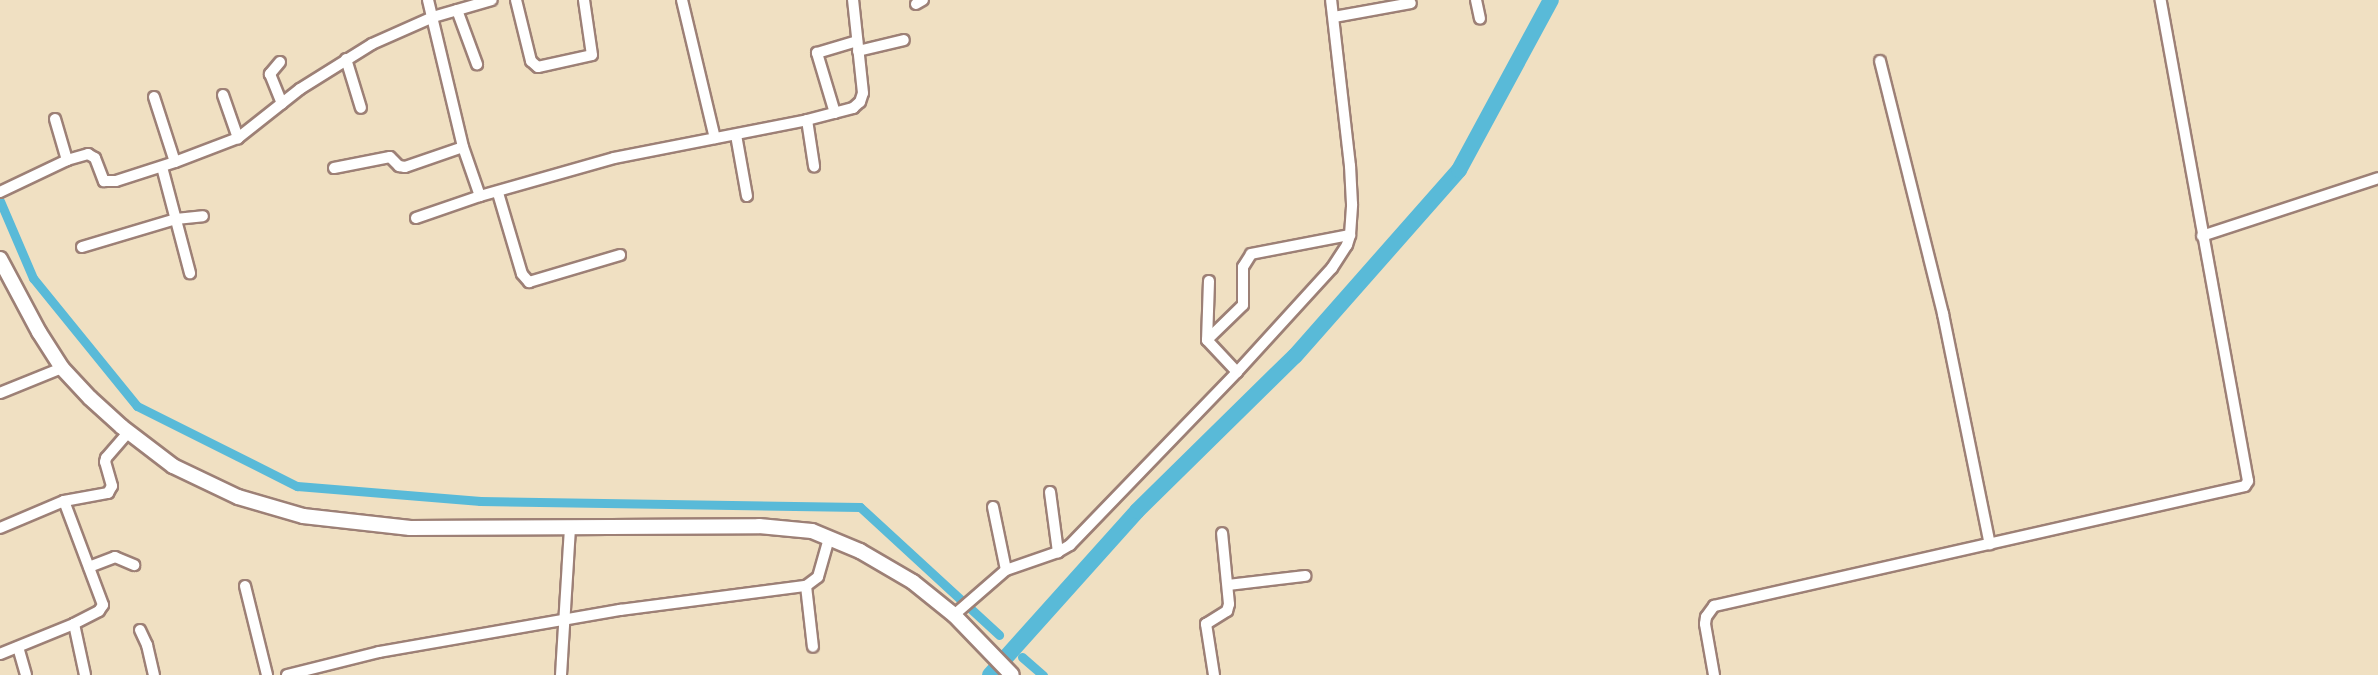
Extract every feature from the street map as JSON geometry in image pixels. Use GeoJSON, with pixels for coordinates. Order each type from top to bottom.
{"type":"FeatureCollection","features":[{"type":"Feature","properties":{"kind":"street"},"geometry":{"type":"LineString","coordinates":[[428,0],[463,147],[480,196]]}},
{"type":"Feature","properties":{"kind":"street"},"geometry":{"type":"LineString","coordinates":[[1,192],[67,160],[92,155],[104,181],[116,181],[162,167],[238,138],[346,59],[433,17],[480,1],[492,0]]}},
{"type":"Feature","properties":{"kind":"street"},"geometry":{"type":"LineString","coordinates":[[516,0],[531,61],[538,67],[592,55],[584,0]]}},
{"type":"Feature","properties":{"kind":"street"},"geometry":{"type":"LineString","coordinates":[[682,0],[715,138]]}},
{"type":"Feature","properties":{"kind":"street"},"geometry":{"type":"LineString","coordinates":[[416,218],[480,196],[498,193],[614,158],[736,135],[853,108],[862,97],[853,0]]}},
{"type":"Feature","properties":{"kind":"street"},"geometry":{"type":"LineString","coordinates":[[957,613],[1006,570],[1058,552],[1070,545],[1237,372],[1332,267],[1350,235],[1350,166],[1331,0]]}},
{"type":"Feature","properties":{"kind":"street"},"geometry":{"type":"LineString","coordinates":[[1476,0],[1480,19]]}},
{"type":"Feature","properties":{"kind":"street"},"geometry":{"type":"LineString","coordinates":[[1714,675],[1705,624],[1706,616],[1714,606],[2245,486],[2248,481],[2161,0]]}},
{"type":"Feature","properties":{"kind":"street"},"geometry":{"type":"LineString","coordinates":[[1334,17],[1411,3]]}},
{"type":"Feature","properties":{"kind":"street"},"geometry":{"type":"LineString","coordinates":[[457,10],[477,64]]}},
{"type":"Feature","properties":{"kind":"street"},"geometry":{"type":"LineString","coordinates":[[835,113],[817,53],[904,40]]}},
{"type":"Feature","properties":{"kind":"street"},"geometry":{"type":"LineString","coordinates":[[346,59],[362,108]]}},
{"type":"Feature","properties":{"kind":"street"},"geometry":{"type":"LineString","coordinates":[[280,62],[270,74],[282,104]]}},
{"type":"Feature","properties":{"kind":"street"},"geometry":{"type":"LineString","coordinates":[[1880,62],[1943,314],[1990,544]]}},
{"type":"Feature","properties":{"kind":"street"},"geometry":{"type":"LineString","coordinates":[[223,95],[238,138]]}},
{"type":"Feature","properties":{"kind":"street"},"geometry":{"type":"LineString","coordinates":[[154,97],[175,162]]}},
{"type":"Feature","properties":{"kind":"street"},"geometry":{"type":"LineString","coordinates":[[55,119],[67,160]]}},
{"type":"Feature","properties":{"kind":"street"},"geometry":{"type":"LineString","coordinates":[[807,120],[814,166]]}},
{"type":"Feature","properties":{"kind":"street"},"geometry":{"type":"LineString","coordinates":[[736,135],[747,196]]}},
{"type":"Feature","properties":{"kind":"street"},"geometry":{"type":"LineString","coordinates":[[334,168],[390,157],[399,166],[405,167],[463,147]]}},
{"type":"Feature","properties":{"kind":"street"},"geometry":{"type":"LineString","coordinates":[[162,167],[190,273]]}},
{"type":"Feature","properties":{"kind":"street"},"geometry":{"type":"LineString","coordinates":[[2202,236],[2378,178]]}},
{"type":"Feature","properties":{"kind":"street"},"geometry":{"type":"LineString","coordinates":[[498,193],[522,274],[529,282],[620,255]]}},
{"type":"Feature","properties":{"kind":"street"},"geometry":{"type":"LineString","coordinates":[[82,247],[176,219],[203,216]]}},
{"type":"Feature","properties":{"kind":"street"},"geometry":{"type":"LineString","coordinates":[[1207,340],[1243,305],[1243,267],[1251,254],[1260,250],[1350,235]]}},
{"type":"Feature","properties":{"kind":"street"},"geometry":{"type":"LineString","coordinates":[[0,259],[33,322],[62,368],[90,398],[173,466],[238,497],[303,516],[410,528],[759,526],[812,531],[890,566],[957,613],[1010,673]]}},
{"type":"Feature","properties":{"kind":"street"},"geometry":{"type":"LineString","coordinates":[[1209,281],[1207,340],[1237,372]]}},
{"type":"Feature","properties":{"kind":"street"},"geometry":{"type":"LineString","coordinates":[[0,393],[62,368]]}},
{"type":"Feature","properties":{"kind":"street"},"geometry":{"type":"LineString","coordinates":[[0,528],[64,501],[108,493],[111,490],[105,462],[129,432]]}},
{"type":"Feature","properties":{"kind":"street"},"geometry":{"type":"LineString","coordinates":[[1050,492],[1058,552]]}},
{"type":"Feature","properties":{"kind":"street"},"geometry":{"type":"LineString","coordinates":[[0,654],[74,624],[99,611],[103,606],[64,501]]}},
{"type":"Feature","properties":{"kind":"street"},"geometry":{"type":"LineString","coordinates":[[993,507],[1006,570]]}},
{"type":"Feature","properties":{"kind":"street"},"geometry":{"type":"LineString","coordinates":[[561,675],[570,527]]}},
{"type":"Feature","properties":{"kind":"street"},"geometry":{"type":"LineString","coordinates":[[1214,675],[1206,624],[1227,611],[1229,604],[1222,533]]}},
{"type":"Feature","properties":{"kind":"street"},"geometry":{"type":"LineString","coordinates":[[287,675],[379,652],[620,610],[806,586],[818,577],[829,538]]}},
{"type":"Feature","properties":{"kind":"street"},"geometry":{"type":"LineString","coordinates":[[89,567],[115,557],[134,566]]}},
{"type":"Feature","properties":{"kind":"street"},"geometry":{"type":"LineString","coordinates":[[1228,585],[1305,576]]}},
{"type":"Feature","properties":{"kind":"street"},"geometry":{"type":"LineString","coordinates":[[245,585],[267,675]]}},
{"type":"Feature","properties":{"kind":"street"},"geometry":{"type":"LineString","coordinates":[[806,586],[813,647]]}},
{"type":"Feature","properties":{"kind":"street"},"geometry":{"type":"LineString","coordinates":[[74,624],[85,675]]}},
{"type":"Feature","properties":{"kind":"street"},"geometry":{"type":"LineString","coordinates":[[140,630],[147,645],[154,675]]}},
{"type":"Feature","properties":{"kind":"street"},"geometry":{"type":"LineString","coordinates":[[18,647],[26,675]]}},
{"type":"Feature","properties":{"kind":"waterway"},"geometry":{"type":"LineString","coordinates":[[990,675],[1137,511],[1295,356],[1459,170],[1551,0]]}},
{"type":"Feature","properties":{"kind":"waterway"},"geometry":{"type":"LineString","coordinates":[[0,201],[33,278],[137,406],[297,486],[480,501],[860,507],[999,635]]}},
{"type":"Feature","properties":{"kind":"waterway"},"geometry":{"type":"LineString","coordinates":[[1022,657],[1043,675]]}}]}
